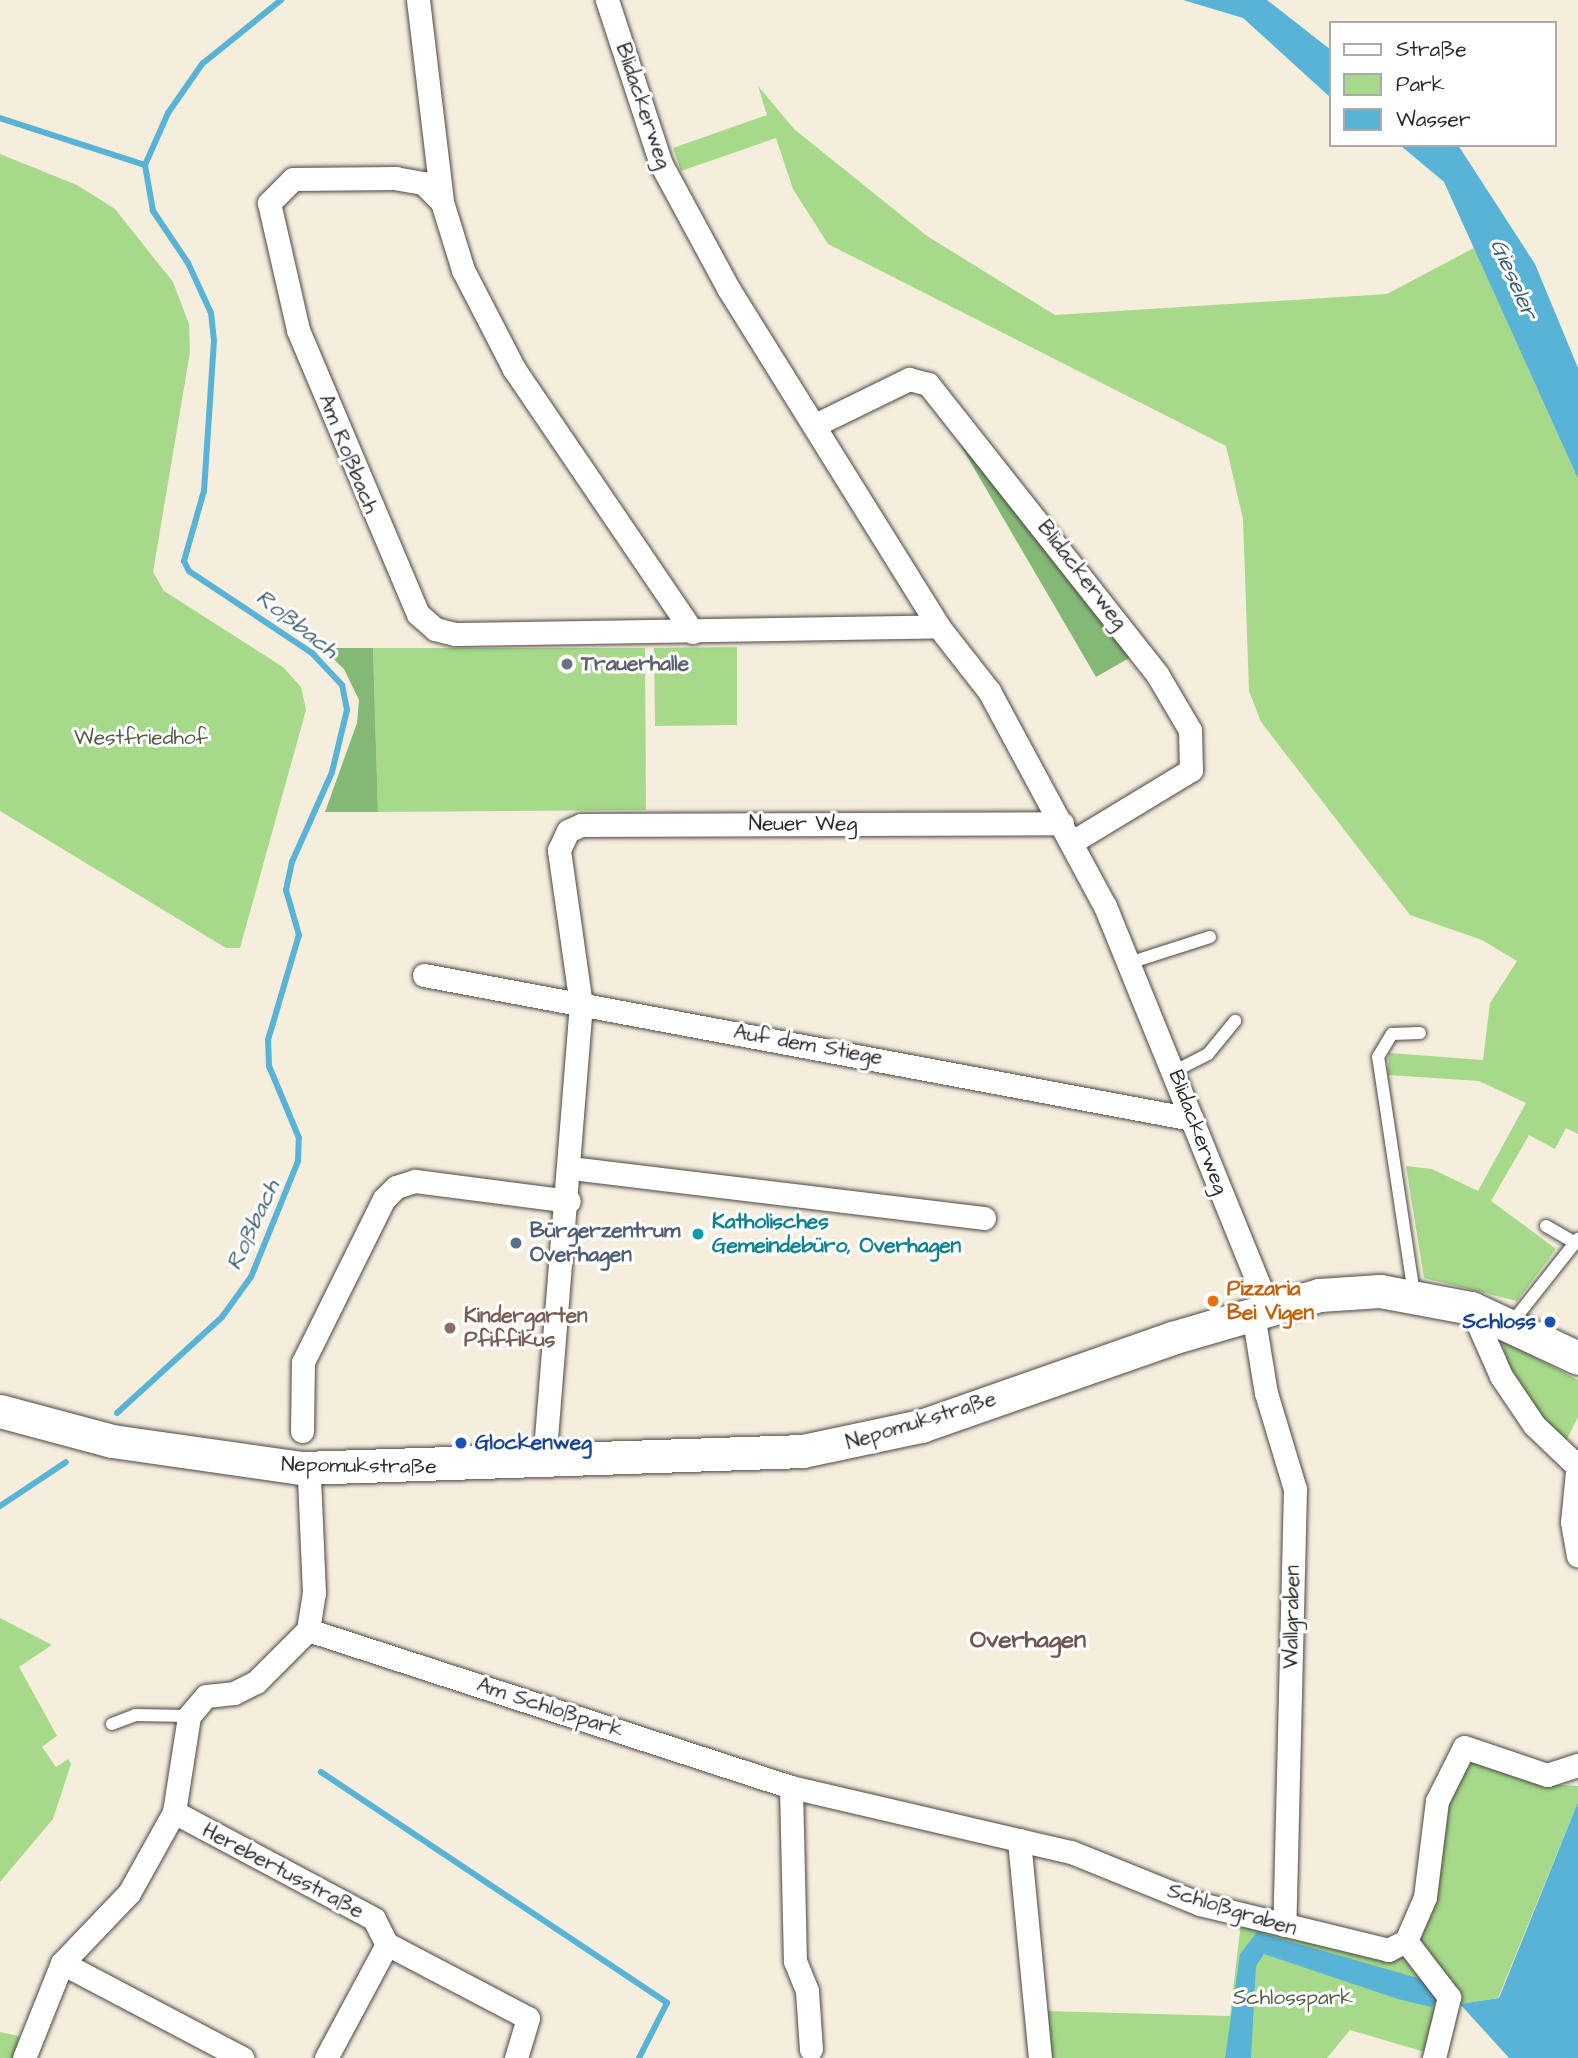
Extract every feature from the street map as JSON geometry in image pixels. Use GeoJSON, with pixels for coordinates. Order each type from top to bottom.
{"type":"FeatureCollection","features":[{"type":"Feature","properties":{"kind":"main road","name":"Nepomukstraße"},"geometry":{"type":"LineString","coordinates":[[0,1411],[112,1441],[302,1468],[544,1462],[803,1451],[863,1443],[1261,1311],[1319,1295],[1414,1294],[1471,1308],[1578,1359]]}},
{"type":"Feature","properties":{"kind":"street"},"geometry":{"type":"LineString","coordinates":[[418,0],[442,202],[472,292],[514,369],[693,632]]}},
{"type":"Feature","properties":{"kind":"street","name":"Blidackerweg"},"geometry":{"type":"LineString","coordinates":[[607,0],[661,164],[728,288],[938,626],[989,691],[1067,832],[1129,962],[1175,1071],[1261,1311]]}},
{"type":"Feature","properties":{"kind":"street","name":"Am Roßbach"},"geometry":{"type":"LineString","coordinates":[[442,202],[423,183],[306,179],[283,183],[269,203],[298,330],[418,614],[435,629],[455,634],[938,626]]}},
{"type":"Feature","properties":{"kind":"street","name":"Blidackerweg"},"geometry":{"type":"LineString","coordinates":[[815,425],[909,379],[928,384],[1157,674],[1190,730],[1191,770],[1067,832]]}},
{"type":"Feature","properties":{"kind":"street","name":"Neuer Weg"},"geometry":{"type":"LineString","coordinates":[[581,1005],[559,850],[568,831],[581,825],[1067,832]]}},
{"type":"Feature","properties":{"kind":"street","name":"Auf dem Stiege"},"geometry":{"type":"LineString","coordinates":[[424,975],[1192,1119]]}},
{"type":"Feature","properties":{"kind":"street"},"geometry":{"type":"LineString","coordinates":[[544,1462],[569,1201],[581,1005]]}},
{"type":"Feature","properties":{"kind":"street"},"geometry":{"type":"LineString","coordinates":[[571,1168],[984,1219]]}},
{"type":"Feature","properties":{"kind":"street"},"geometry":{"type":"LineString","coordinates":[[302,1431],[303,1362],[384,1199],[396,1187],[415,1181],[569,1201]]}},
{"type":"Feature","properties":{"kind":"street"},"geometry":{"type":"LineString","coordinates":[[1471,1308],[1501,1376],[1534,1425],[1577,1463],[1572,1522],[1578,1555]]}},
{"type":"Feature","properties":{"kind":"street","name":"Wallgraben"},"geometry":{"type":"LineString","coordinates":[[1261,1311],[1266,1393],[1295,1489],[1284,1926]]}},
{"type":"Feature","properties":{"kind":"street"},"geometry":{"type":"LineString","coordinates":[[24,2058],[62,1963],[129,1893],[174,1812],[189,1716],[206,1696],[234,1693],[256,1682],[308,1630],[314,1593],[309,1478],[302,1468]]}},
{"type":"Feature","properties":{"kind":"street","name":"Am Schloßpark"},"geometry":{"type":"LineString","coordinates":[[308,1630],[791,1787],[1019,1840]]}},
{"type":"Feature","properties":{"kind":"street"},"geometry":{"type":"LineString","coordinates":[[1434,2058],[1449,1997],[1406,1941],[1425,1897],[1437,1801],[1450,1764],[1464,1747],[1548,1775],[1578,1765]]}},
{"type":"Feature","properties":{"kind":"street"},"geometry":{"type":"LineString","coordinates":[[791,1787],[795,1961],[807,1991],[811,2049]]}},
{"type":"Feature","properties":{"kind":"street","name":"Herebertusstraße"},"geometry":{"type":"LineString","coordinates":[[174,1812],[374,1919],[387,1944],[528,2018],[516,2058]]}},
{"type":"Feature","properties":{"kind":"street"},"geometry":{"type":"LineString","coordinates":[[1019,1840],[1040,2058]]}},
{"type":"Feature","properties":{"kind":"street","name":"Schloßgraben"},"geometry":{"type":"LineString","coordinates":[[1019,1840],[1071,1852],[1200,1904],[1284,1926],[1388,1950],[1406,1941]]}},
{"type":"Feature","properties":{"kind":"street"},"geometry":{"type":"LineString","coordinates":[[326,2058],[387,1944]]}},
{"type":"Feature","properties":{"kind":"street"},"geometry":{"type":"LineString","coordinates":[[62,1963],[242,2058]]}},
{"type":"Feature","properties":{"kind":"lane"},"geometry":{"type":"LineString","coordinates":[[1129,962],[1210,937]]}},
{"type":"Feature","properties":{"kind":"lane"},"geometry":{"type":"LineString","coordinates":[[1175,1071],[1208,1054],[1235,1021]]}},
{"type":"Feature","properties":{"kind":"lane"},"geometry":{"type":"LineString","coordinates":[[1414,1294],[1378,1057],[1392,1034],[1420,1033]]}},
{"type":"Feature","properties":{"kind":"lane"},"geometry":{"type":"LineString","coordinates":[[1510,1325],[1576,1241],[1546,1226]]}},
{"type":"Feature","properties":{"kind":"lane"},"geometry":{"type":"LineString","coordinates":[[112,1724],[135,1715],[189,1716]]}},
{"type":"Feature","properties":{"kind":"green space"},"geometry":{"type":"Polygon","coordinates":[[[758,86],[794,129],[927,236],[1055,315],[1387,294],[1474,248],[1578,479],[1578,1134],[1566,1128],[1555,1149],[1529,1135],[1491,1201],[1556,1249],[1517,1301],[1424,1278],[1406,1166],[1432,1169],[1478,1191],[1526,1103],[1479,1081],[1388,1075],[1389,1053],[1483,1060],[1490,1003],[1517,961],[1482,940],[1410,915],[1261,722],[1249,691],[1243,519],[1226,446],[828,244],[793,189],[776,138],[681,171],[673,148],[767,115],[758,86]]]}},
{"type":"Feature","properties":{"kind":"green space","name":"Westfriedhof"},"geometry":{"type":"Polygon","coordinates":[[[0,154],[77,185],[115,209],[173,282],[189,324],[190,352],[153,572],[164,591],[283,667],[301,687],[306,710],[240,948],[226,948],[0,811],[0,154]]]}},
{"type":"Feature","properties":{"kind":"green space"},"geometry":{"type":"Polygon","coordinates":[[[954,434],[1131,657],[1096,677],[954,434]]]}},
{"type":"Feature","properties":{"kind":"green space"},"geometry":{"type":"Polygon","coordinates":[[[737,647],[737,725],[655,726],[654,648],[737,647]]]}},
{"type":"Feature","properties":{"kind":"green space"},"geometry":{"type":"Polygon","coordinates":[[[322,648],[373,648],[378,812],[325,812],[357,723],[359,700],[344,669],[322,648]]]}},
{"type":"Feature","properties":{"kind":"green space"},"geometry":{"type":"Polygon","coordinates":[[[373,648],[645,648],[646,810],[378,812],[373,648]]]}},
{"type":"Feature","properties":{"kind":"green space"},"geometry":{"type":"Polygon","coordinates":[[[1502,1340],[1578,1380],[1578,1417],[1565,1443],[1511,1379],[1502,1340]]]}},
{"type":"Feature","properties":{"kind":"green space"},"geometry":{"type":"Polygon","coordinates":[[[0,1618],[52,1645],[19,1667],[57,1736],[42,1747],[56,1767],[68,1759],[71,1764],[53,1819],[0,1882],[0,1618]]]}},
{"type":"Feature","properties":{"kind":"green space","name":"Schlosspark"},"geometry":{"type":"Polygon","coordinates":[[[1470,1760],[1547,1784],[1578,1786],[1578,1802],[1498,1998],[1460,2004],[1445,2058],[1350,2030],[1327,2058],[1051,2058],[1046,2011],[1230,2016],[1241,1923],[1390,1960],[1406,1956],[1431,1914],[1446,1802],[1470,1760]]]}},
{"type":"Feature","properties":{"kind":"green space"},"geometry":{"type":"Polygon","coordinates":[[[0,2032],[19,2036],[17,2058],[0,2058],[0,2032]]]}},
{"type":"Feature","properties":{"kind":"water"},"geometry":{"type":"Polygon","coordinates":[[[1183,0],[1267,0],[1330,49],[1330,97],[1243,18],[1183,0]]]}},
{"type":"Feature","properties":{"kind":"water","name":"Gieseler"},"geometry":{"type":"Polygon","coordinates":[[[1402,147],[1459,147],[1535,264],[1578,368],[1578,479],[1444,182],[1402,147]]]}},
{"type":"Feature","properties":{"kind":"water"},"geometry":{"type":"Polygon","coordinates":[[[1578,1802],[1578,2058],[1509,2058],[1460,2004],[1499,1998],[1578,1802]]]}},
{"type":"Feature","properties":{"kind":"water"},"geometry":{"type":"Polygon","coordinates":[[[1257,1932],[1428,1981],[1440,1997],[1431,2007],[1398,1999],[1264,1954],[1256,1966],[1251,2058],[1225,2058],[1240,1954],[1257,1932]]]}},
{"type":"Feature","properties":{"kind":"waterway","name":"Roßbach"},"geometry":{"type":"LineString","coordinates":[[117,1413],[222,1317],[251,1277],[298,1161],[299,1138],[269,1066],[268,1040],[299,935],[286,890],[292,862],[332,772],[347,710],[342,685],[312,653],[189,571],[184,561],[204,491],[214,341],[211,313],[188,263],[153,211],[145,165],[168,113],[202,64],[281,0]]}},
{"type":"Feature","properties":{"kind":"waterway"},"geometry":{"type":"LineString","coordinates":[[0,118],[145,165]]}},
{"type":"Feature","properties":{"kind":"waterway","name":"Roßbach"},"geometry":{"type":"LineString","coordinates":[[0,1506],[66,1462]]}},
{"type":"Feature","properties":{"kind":"waterway"},"geometry":{"type":"LineString","coordinates":[[321,1772],[667,2003],[639,2058]]}},
{"type":"Feature","properties":{"kind":"place","name":"Trauerhalle"},"geometry":{"type":"Point","coordinates":[567,664]}},
{"type":"Feature","properties":{"kind":"place","name":"Katholisches Gemeindebüro, Overhagen"},"geometry":{"type":"Point","coordinates":[698,1234]}},
{"type":"Feature","properties":{"kind":"place","name":"Bürgerzentrum Overhagen"},"geometry":{"type":"Point","coordinates":[516,1243]}},
{"type":"Feature","properties":{"kind":"place","name":"Pizzaria Bei Vigen"},"geometry":{"type":"Point","coordinates":[1213,1301]}},
{"type":"Feature","properties":{"kind":"place","name":"Schloss"},"geometry":{"type":"Point","coordinates":[1550,1322]}},
{"type":"Feature","properties":{"kind":"place","name":"Kindergarten Pfiffikus"},"geometry":{"type":"Point","coordinates":[450,1328]}},
{"type":"Feature","properties":{"kind":"place","name":"Glockenweg"},"geometry":{"type":"Point","coordinates":[461,1443]}},
{"type":"Feature","properties":{"kind":"district","name":"Overhagen"},"geometry":{"type":"Point","coordinates":[1028,1641]}}]}
